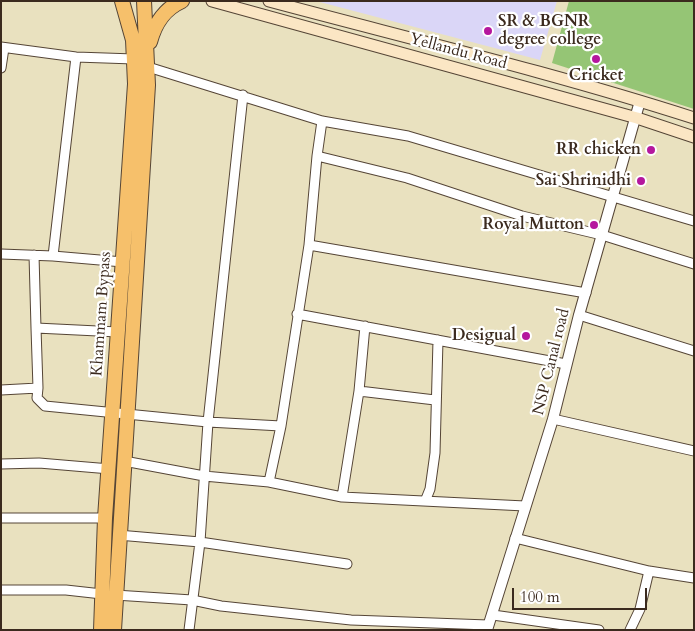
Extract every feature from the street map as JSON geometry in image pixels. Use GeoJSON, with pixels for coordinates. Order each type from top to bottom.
{"type":"FeatureCollection","features":[{"type":"Feature","properties":{"kind":"highway","name":"Khammam Bypass"},"geometry":{"type":"LineString","coordinates":[[101,630],[118,535],[124,461],[120,413],[118,332],[143,61],[122,1]]}},
{"type":"Feature","properties":{"kind":"highway","name":"Khammam Bypass"},"geometry":{"type":"LineString","coordinates":[[114,630],[108,595],[105,518],[110,469],[120,413],[138,277],[144,1]]}},
{"type":"Feature","properties":{"kind":"highway"},"geometry":{"type":"LineString","coordinates":[[143,61],[154,29],[161,17],[168,9],[182,1]]}},
{"type":"Feature","properties":{"kind":"main road","name":"Yellandu Road"},"geometry":{"type":"LineString","coordinates":[[212,1],[637,118],[694,137]]}},
{"type":"Feature","properties":{"kind":"main road","name":"Yellandu Road"},"geometry":{"type":"LineString","coordinates":[[269,1],[640,100],[694,118]]}},
{"type":"Feature","properties":{"kind":"street"},"geometry":{"type":"LineString","coordinates":[[1,68],[3,48],[76,57],[143,61],[322,121],[408,136],[694,221]]}},
{"type":"Feature","properties":{"kind":"street"},"geometry":{"type":"LineString","coordinates":[[53,256],[76,57]]}},
{"type":"Feature","properties":{"kind":"street"},"geometry":{"type":"LineString","coordinates":[[190,630],[200,542],[208,422],[243,95]]}},
{"type":"Feature","properties":{"kind":"street","name":"NSP Canal road"},"geometry":{"type":"LineString","coordinates":[[488,627],[553,419],[579,315],[637,118],[640,100]]}},
{"type":"Feature","properties":{"kind":"street"},"geometry":{"type":"LineString","coordinates":[[269,482],[281,426],[309,245],[322,121]]}},
{"type":"Feature","properties":{"kind":"street"},"geometry":{"type":"LineString","coordinates":[[317,156],[406,178],[522,216],[602,235],[694,264]]}},
{"type":"Feature","properties":{"kind":"street"},"geometry":{"type":"LineString","coordinates":[[309,245],[586,293]]}},
{"type":"Feature","properties":{"kind":"street"},"geometry":{"type":"LineString","coordinates":[[1,254],[123,262]]}},
{"type":"Feature","properties":{"kind":"street"},"geometry":{"type":"LineString","coordinates":[[34,255],[37,398],[45,406],[208,422],[281,426]]}},
{"type":"Feature","properties":{"kind":"street"},"geometry":{"type":"LineString","coordinates":[[297,314],[566,364]]}},
{"type":"Feature","properties":{"kind":"street"},"geometry":{"type":"LineString","coordinates":[[579,315],[694,351]]}},
{"type":"Feature","properties":{"kind":"street"},"geometry":{"type":"LineString","coordinates":[[342,497],[359,391],[365,326]]}},
{"type":"Feature","properties":{"kind":"street"},"geometry":{"type":"LineString","coordinates":[[36,328],[118,332]]}},
{"type":"Feature","properties":{"kind":"street"},"geometry":{"type":"LineString","coordinates":[[426,499],[430,489],[435,453],[438,340]]}},
{"type":"Feature","properties":{"kind":"street"},"geometry":{"type":"LineString","coordinates":[[1,390],[38,388]]}},
{"type":"Feature","properties":{"kind":"street"},"geometry":{"type":"LineString","coordinates":[[359,391],[435,400]]}},
{"type":"Feature","properties":{"kind":"street"},"geometry":{"type":"LineString","coordinates":[[553,419],[694,452]]}},
{"type":"Feature","properties":{"kind":"street"},"geometry":{"type":"LineString","coordinates":[[124,461],[204,476],[269,482],[342,497],[426,499],[525,506]]}},
{"type":"Feature","properties":{"kind":"street"},"geometry":{"type":"LineString","coordinates":[[1,464],[39,463],[110,469]]}},
{"type":"Feature","properties":{"kind":"street"},"geometry":{"type":"LineString","coordinates":[[1,518],[105,518]]}},
{"type":"Feature","properties":{"kind":"street"},"geometry":{"type":"LineString","coordinates":[[118,535],[200,542],[347,564]]}},
{"type":"Feature","properties":{"kind":"street"},"geometry":{"type":"LineString","coordinates":[[515,538],[649,571],[694,578]]}},
{"type":"Feature","properties":{"kind":"street"},"geometry":{"type":"LineString","coordinates":[[630,630],[640,609],[649,571]]}},
{"type":"Feature","properties":{"kind":"street"},"geometry":{"type":"LineString","coordinates":[[1,590],[66,590],[108,595],[192,600],[221,606],[351,620],[488,627]]}},
{"type":"Feature","properties":{"kind":"street"},"geometry":{"type":"LineString","coordinates":[[493,615],[598,630]]}},
{"type":"Feature","properties":{"kind":"shaded area","name":"SR & BGNR degree college"},"geometry":{"type":"Polygon","coordinates":[[[316,1],[557,1],[540,60],[316,1]]]}},
{"type":"Feature","properties":{"kind":"green space"},"geometry":{"type":"Polygon","coordinates":[[[569,1],[694,1],[694,109],[552,63],[569,1]]]}},
{"type":"Feature","properties":{"kind":"place","name":"SR & BGNR degree college"},"geometry":{"type":"Point","coordinates":[488,31]}},
{"type":"Feature","properties":{"kind":"place","name":"Cricket"},"geometry":{"type":"Point","coordinates":[596,59]}},
{"type":"Feature","properties":{"kind":"place","name":"RR chicken"},"geometry":{"type":"Point","coordinates":[651,150]}},
{"type":"Feature","properties":{"kind":"place","name":"Sai Shrinidhi"},"geometry":{"type":"Point","coordinates":[641,181]}},
{"type":"Feature","properties":{"kind":"place","name":"Royal Mutton"},"geometry":{"type":"Point","coordinates":[594,225]}},
{"type":"Feature","properties":{"kind":"place","name":"Desigual"},"geometry":{"type":"Point","coordinates":[526,336]}}]}
